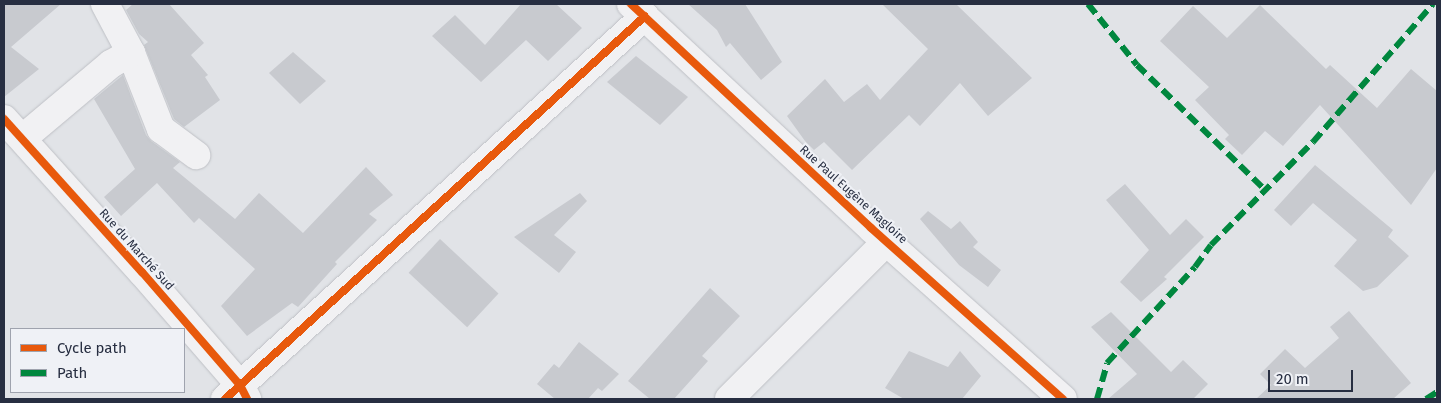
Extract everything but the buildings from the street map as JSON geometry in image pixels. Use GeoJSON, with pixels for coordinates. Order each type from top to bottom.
{"type":"FeatureCollection","features":[{"type":"Feature","properties":{"kind":"street"},"geometry":{"type":"LineString","coordinates":[[104,4],[131,53],[160,129],[196,155]]}},
{"type":"Feature","properties":{"kind":"street"},"geometry":{"type":"LineString","coordinates":[[237,395],[638,10]]}},
{"type":"Feature","properties":{"kind":"street","name":"Rue Paul Eugène Magloire"},"geometry":{"type":"LineString","coordinates":[[638,10],[887,241],[1063,399]]}},
{"type":"Feature","properties":{"kind":"street"},"geometry":{"type":"LineString","coordinates":[[13,128],[131,53]]}},
{"type":"Feature","properties":{"kind":"street","name":"Rue du Marché Sud"},"geometry":{"type":"LineString","coordinates":[[13,128],[181,328]]}},
{"type":"Feature","properties":{"kind":"street"},"geometry":{"type":"LineString","coordinates":[[729,399],[887,241]]}},
{"type":"Feature","properties":{"kind":"street","name":"Rue du Marché Sud"},"geometry":{"type":"LineString","coordinates":[[185,333],[237,395]]}},
{"type":"Feature","properties":{"kind":"marked path"},"geometry":{"type":"LineString","coordinates":[[1088,4],[1137,65],[1266,191]]}},
{"type":"Feature","properties":{"kind":"marked path"},"geometry":{"type":"LineString","coordinates":[[1097,399],[1107,363],[1195,267],[1211,245],[1313,142],[1433,4]]}},
{"type":"Feature","properties":{"kind":"marked path"},"geometry":{"type":"LineString","coordinates":[[1426,399],[1437,392]]}},
{"type":"Feature","properties":{"kind":"cycle path"},"geometry":{"type":"LineString","coordinates":[[631,4],[871,228],[1063,399]]}},
{"type":"Feature","properties":{"kind":"cycle path"},"geometry":{"type":"LineString","coordinates":[[225,399],[645,16]]}},
{"type":"Feature","properties":{"kind":"cycle path"},"geometry":{"type":"LineString","coordinates":[[4,119],[142,272],[240,385],[247,399]]}}]}
